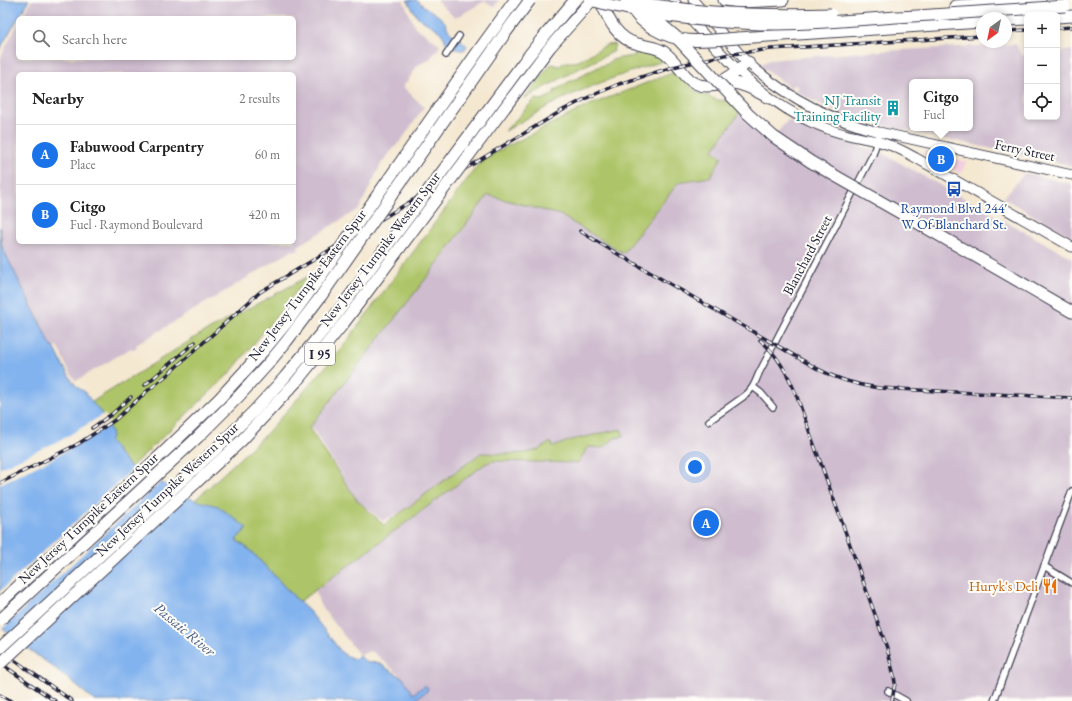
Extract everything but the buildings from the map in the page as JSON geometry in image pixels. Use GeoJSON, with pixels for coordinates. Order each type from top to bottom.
{"type":"FeatureCollection","features":[{"type":"Feature","properties":{"kind":"highway","name":"New Jersey Turnpike Eastern Spur"},"geometry":{"type":"LineString","coordinates":[[0,603],[193,425],[231,387],[265,349],[288,321],[319,278],[474,56],[515,0]]}},
{"type":"Feature","properties":{"kind":"highway","name":"New Jersey Turnpike Eastern Spur"},"geometry":{"type":"LineString","coordinates":[[0,620],[198,437],[239,396],[263,369],[290,337],[321,296],[495,47],[530,0]]}},
{"type":"Feature","properties":{"kind":"highway","name":"New Jersey Turnpike Western Spur"},"geometry":{"type":"LineString","coordinates":[[0,648],[210,455],[285,377],[338,311],[532,52],[575,0]]}},
{"type":"Feature","properties":{"kind":"highway","name":"New Jersey Turnpike Western Spur"},"geometry":{"type":"LineString","coordinates":[[0,664],[228,453],[285,395],[318,357],[532,71],[591,0]]}},
{"type":"Feature","properties":{"kind":"highway"},"geometry":{"type":"LineString","coordinates":[[591,0],[637,12],[716,22],[777,24],[1069,6]]}},
{"type":"Feature","properties":{"kind":"highway"},"geometry":{"type":"LineString","coordinates":[[600,0],[610,23],[622,37],[636,44],[659,50],[670,57],[692,82],[701,86],[737,83],[769,98]]}},
{"type":"Feature","properties":{"kind":"highway"},"geometry":{"type":"LineString","coordinates":[[623,0],[637,12],[662,25],[675,36],[739,105],[774,137],[811,162],[1072,312]]}},
{"type":"Feature","properties":{"kind":"highway"},"geometry":{"type":"LineString","coordinates":[[627,0],[637,12],[641,20],[653,29],[677,39],[696,41],[976,22]]}},
{"type":"Feature","properties":{"kind":"highway"},"geometry":{"type":"LineString","coordinates":[[627,0],[655,6],[687,10],[755,15],[830,14],[1040,0]]}},
{"type":"Feature","properties":{"kind":"highway"},"geometry":{"type":"LineString","coordinates":[[724,0],[739,2],[783,0]]}},
{"type":"Feature","properties":{"kind":"highway"},"geometry":{"type":"LineString","coordinates":[[955,6],[1006,0]]}},
{"type":"Feature","properties":{"kind":"highway"},"geometry":{"type":"LineString","coordinates":[[1060,17],[1072,16]]}},
{"type":"Feature","properties":{"kind":"highway"},"geometry":{"type":"LineString","coordinates":[[1012,20],[1024,19]]}},
{"type":"Feature","properties":{"kind":"highway"},"geometry":{"type":"LineString","coordinates":[[711,86],[721,82],[748,62]]}},
{"type":"Feature","properties":{"kind":"main road"},"geometry":{"type":"LineString","coordinates":[[673,0],[710,42],[769,98],[789,111],[817,125],[837,132],[878,137]]}},
{"type":"Feature","properties":{"kind":"main road"},"geometry":{"type":"LineString","coordinates":[[693,0],[748,62],[779,87],[818,111],[878,137],[1072,247]]}},
{"type":"Feature","properties":{"kind":"main road","name":"Ferry Street"},"geometry":{"type":"LineString","coordinates":[[878,137],[1072,175]]}},
{"type":"Feature","properties":{"kind":"street"},"geometry":{"type":"LineString","coordinates":[[446,55],[459,36]]}},
{"type":"Feature","properties":{"kind":"street","name":"Blanchard Street"},"geometry":{"type":"LineString","coordinates":[[709,421],[743,397],[753,387],[758,373],[873,154],[878,137]]}},
{"type":"Feature","properties":{"kind":"street"},"geometry":{"type":"LineString","coordinates":[[753,387],[761,393],[773,407]]}},
{"type":"Feature","properties":{"kind":"street"},"geometry":{"type":"LineString","coordinates":[[994,701],[1072,491]]}},
{"type":"Feature","properties":{"kind":"street"},"geometry":{"type":"LineString","coordinates":[[1044,566],[1072,583]]}},
{"type":"Feature","properties":{"kind":"street"},"geometry":{"type":"LineString","coordinates":[[888,691],[906,701]]}},
{"type":"Feature","properties":{"kind":"shaded area"},"geometry":{"type":"Polygon","coordinates":[[[32,0],[403,0],[415,27],[440,46],[429,60],[418,65],[403,87],[424,107],[403,138],[381,164],[359,209],[298,246],[299,249],[293,250],[136,345],[137,348],[133,350],[131,348],[76,381],[70,373],[57,346],[53,348],[2,247],[0,227],[0,63],[1,57],[16,28],[16,60],[296,60],[296,16],[22,16],[32,0]]]}},
{"type":"Feature","properties":{"kind":"shaded area"},"geometry":{"type":"Polygon","coordinates":[[[436,0],[499,0],[494,7],[485,1],[455,18],[436,0]]]}},
{"type":"Feature","properties":{"kind":"shaded area"},"geometry":{"type":"Polygon","coordinates":[[[1012,44],[1016,44],[1021,55],[1024,55],[1024,120],[1060,120],[1060,52],[1072,50],[1072,166],[909,131],[973,131],[973,79],[909,79],[909,131],[863,121],[814,101],[795,91],[798,87],[794,84],[791,88],[759,65],[770,60],[863,52],[976,46],[976,48],[1012,48],[1012,44]]]}},
{"type":"Feature","properties":{"kind":"shaded area"},"geometry":{"type":"Polygon","coordinates":[[[740,112],[771,140],[788,120],[817,134],[880,152],[1072,258],[1072,701],[418,701],[416,699],[424,686],[413,694],[404,679],[373,652],[369,651],[360,656],[320,605],[315,590],[418,513],[404,510],[383,521],[357,500],[310,424],[428,276],[488,195],[560,215],[623,253],[679,182],[710,177],[712,150],[740,112]]]}},
{"type":"Feature","properties":{"kind":"shaded area"},"geometry":{"type":"Polygon","coordinates":[[[925,151],[966,162],[961,174],[924,153],[925,151]]]}},
{"type":"Feature","properties":{"kind":"shaded area"},"geometry":{"type":"Polygon","coordinates":[[[1025,173],[1072,184],[1072,237],[1003,198],[1025,173]]]}},
{"type":"Feature","properties":{"kind":"green space"},"geometry":{"type":"Polygon","coordinates":[[[615,44],[613,52],[578,69],[524,99],[551,64],[560,66],[565,62],[579,61],[606,45],[615,44]]]}},
{"type":"Feature","properties":{"kind":"green space"},"geometry":{"type":"Polygon","coordinates":[[[642,51],[667,59],[610,79],[571,95],[505,131],[535,99],[542,100],[554,94],[554,91],[572,80],[600,66],[608,64],[609,61],[635,56],[636,53],[642,51]]]}},
{"type":"Feature","properties":{"kind":"green space"},"geometry":{"type":"Polygon","coordinates":[[[677,71],[695,91],[717,100],[730,101],[740,112],[713,150],[722,157],[710,177],[679,182],[623,253],[560,215],[488,195],[428,276],[309,428],[357,500],[384,525],[481,453],[526,453],[538,450],[551,442],[553,447],[571,440],[621,429],[624,436],[615,438],[603,448],[588,447],[578,463],[492,461],[485,464],[299,602],[251,551],[236,540],[247,528],[195,500],[267,433],[338,353],[483,158],[587,106],[677,71]]]}},
{"type":"Feature","properties":{"kind":"green space"},"geometry":{"type":"Polygon","coordinates":[[[309,276],[230,373],[131,467],[122,458],[109,440],[92,402],[199,335],[309,276]]]}},
{"type":"Feature","properties":{"kind":"water"},"geometry":{"type":"Polygon","coordinates":[[[0,0],[29,0],[19,16],[16,16],[16,22],[0,50],[0,0]]]}},
{"type":"Feature","properties":{"kind":"water"},"geometry":{"type":"Polygon","coordinates":[[[407,0],[417,0],[423,6],[438,15],[444,21],[450,32],[467,46],[464,50],[459,50],[446,43],[442,34],[418,17],[407,0]]]}},
{"type":"Feature","properties":{"kind":"water","name":"Passaic River"},"geometry":{"type":"Polygon","coordinates":[[[0,227],[2,247],[52,347],[54,347],[71,379],[80,389],[84,391],[107,420],[112,436],[109,440],[122,458],[131,467],[195,500],[218,506],[247,528],[236,540],[251,551],[310,612],[343,654],[354,659],[360,656],[369,663],[377,662],[404,679],[413,694],[426,686],[428,688],[427,691],[417,698],[418,701],[95,701],[56,669],[9,635],[0,625],[0,227]]]}},
{"type":"Feature","properties":{"kind":"pier"},"geometry":{"type":"Polygon","coordinates":[[[104,414],[109,419],[110,424],[97,433],[50,460],[0,484],[0,468],[63,439],[104,414]]]}},
{"type":"Feature","properties":{"kind":"pier"},"geometry":{"type":"Polygon","coordinates":[[[135,467],[162,481],[2,629],[0,628],[0,591],[135,467]]]}},
{"type":"Feature","properties":{"kind":"railway"},"geometry":{"type":"LineString","coordinates":[[1060,28],[1072,27]]}},
{"type":"Feature","properties":{"kind":"railway"},"geometry":{"type":"LineString","coordinates":[[1012,31],[1024,30]]}},
{"type":"Feature","properties":{"kind":"railway"},"geometry":{"type":"LineString","coordinates":[[0,483],[78,444],[115,420],[260,292],[563,110],[591,96],[619,84],[673,67],[725,55],[771,49],[976,36]]}},
{"type":"Feature","properties":{"kind":"railway"},"geometry":{"type":"LineString","coordinates":[[580,231],[816,368],[846,381],[879,388],[1072,398]]}},
{"type":"Feature","properties":{"kind":"railway"},"geometry":{"type":"LineString","coordinates":[[760,340],[778,359],[797,397],[887,648],[895,683],[892,701]]}},
{"type":"Feature","properties":{"kind":"railway"},"geometry":{"type":"LineString","coordinates":[[145,385],[195,342]]}},
{"type":"Feature","properties":{"kind":"railway"},"geometry":{"type":"LineString","coordinates":[[92,428],[112,414],[131,397]]}},
{"type":"Feature","properties":{"kind":"railway"},"geometry":{"type":"LineString","coordinates":[[0,650],[72,701]]}},
{"type":"Feature","properties":{"kind":"railway"},"geometry":{"type":"LineString","coordinates":[[0,663],[55,701]]}},
{"type":"Feature","properties":{"kind":"railway"},"geometry":{"type":"LineString","coordinates":[[0,695],[11,701]]}},
{"type":"Feature","properties":{"kind":"place","name":"NJ Transit Training Facility"},"geometry":{"type":"Point","coordinates":[893,108]}},
{"type":"Feature","properties":{"kind":"place","name":"Citgo"},"geometry":{"type":"Point","coordinates":[941,159]}},
{"type":"Feature","properties":{"kind":"place","name":"Raymond Blvd 244' W Of Blanchard St."},"geometry":{"type":"Point","coordinates":[954,189]}},
{"type":"Feature","properties":{"kind":"place","name":"Fabuwood Carpentry"},"geometry":{"type":"Point","coordinates":[706,523]}},
{"type":"Feature","properties":{"kind":"place","name":"Huryk's Deli"},"geometry":{"type":"Point","coordinates":[1050,586]}}]}
